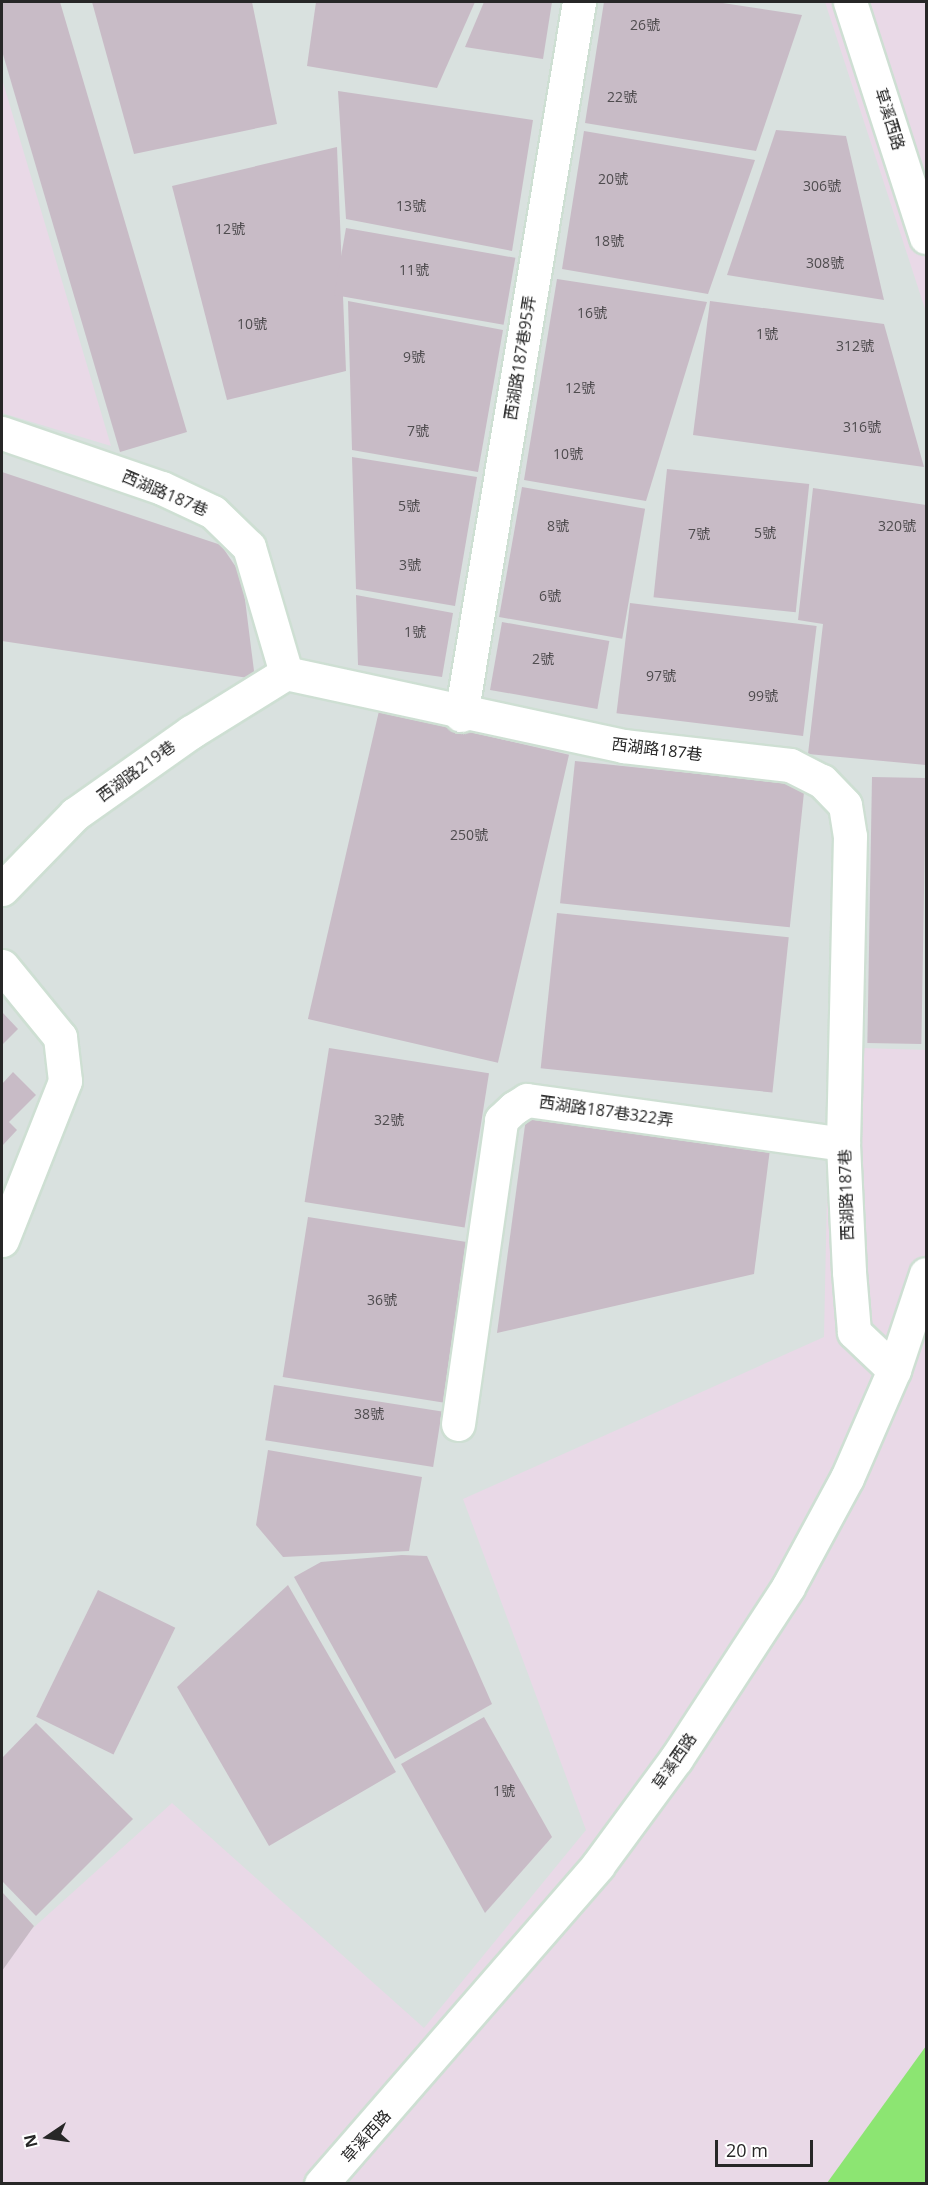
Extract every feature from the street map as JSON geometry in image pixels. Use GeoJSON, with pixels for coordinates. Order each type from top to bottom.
{"type":"FeatureCollection","features":[{"type":"Feature","properties":{"kind":"street","name":"西湖路187巷95弄"},"geometry":{"type":"LineString","coordinates":[[461,715],[579,2]]}},
{"type":"Feature","properties":{"kind":"street","name":"草溪西路"},"geometry":{"type":"LineString","coordinates":[[850,2],[927,237]]}},
{"type":"Feature","properties":{"kind":"street","name":"西湖路187巷"},"geometry":{"type":"LineString","coordinates":[[2,433],[162,488],[213,512],[249,547],[286,673],[461,715],[623,746],[790,765],[822,781],[845,805],[850,836],[843,1144],[855,1332],[894,1370]]}},
{"type":"Feature","properties":{"kind":"street","name":"西湖路219巷"},"geometry":{"type":"LineString","coordinates":[[2,889],[75,814],[191,732],[286,673]]}},
{"type":"Feature","properties":{"kind":"street"},"geometry":{"type":"LineString","coordinates":[[2,966],[60,1037],[65,1081],[2,1240]]}},
{"type":"Feature","properties":{"kind":"street","name":"西湖路187巷322弄"},"geometry":{"type":"LineString","coordinates":[[458,1424],[501,1120],[514,1108],[527,1100],[843,1144]]}},
{"type":"Feature","properties":{"kind":"street","name":"草溪西路"},"geometry":{"type":"LineString","coordinates":[[321,2184],[583,1883],[676,1759],[788,1587],[848,1478],[894,1370],[927,1274]]}},
{"type":"Feature","properties":{"kind":"shaded area"},"geometry":{"type":"Polygon","coordinates":[[[2,2],[825,2],[926,312],[926,1050],[830,1047],[824,1337],[463,1499],[586,1830],[424,2028],[172,1803],[2,1956],[2,413],[111,446],[2,79],[2,2]]]}},
{"type":"Feature","properties":{"kind":"shaded area"},"geometry":{"type":"Polygon","coordinates":[[[926,2046],[926,2183],[827,2183],[926,2046]]]}},
{"type":"Feature","properties":{"kind":"building"},"geometry":{"type":"Polygon","coordinates":[[[2,2],[60,2],[187,432],[120,452],[2,51],[2,2]]]}},
{"type":"Feature","properties":{"kind":"building"},"geometry":{"type":"Polygon","coordinates":[[[92,2],[252,2],[277,124],[134,154],[92,2]]]}},
{"type":"Feature","properties":{"kind":"building"},"geometry":{"type":"Polygon","coordinates":[[[316,2],[475,2],[437,88],[307,66],[316,2]]]}},
{"type":"Feature","properties":{"kind":"building"},"geometry":{"type":"Polygon","coordinates":[[[484,2],[552,2],[543,59],[465,47],[484,2]]]}},
{"type":"Feature","properties":{"kind":"building"},"geometry":{"type":"Polygon","coordinates":[[[604,2],[716,2],[802,15],[756,151],[585,123],[604,2]]]}},
{"type":"Feature","properties":{"kind":"building"},"geometry":{"type":"Polygon","coordinates":[[[338,91],[533,120],[512,251],[346,219],[338,91]]]}},
{"type":"Feature","properties":{"kind":"building"},"geometry":{"type":"Polygon","coordinates":[[[776,130],[846,136],[884,300],[727,275],[776,130]]]}},
{"type":"Feature","properties":{"kind":"building"},"geometry":{"type":"Polygon","coordinates":[[[584,131],[755,160],[708,294],[562,269],[584,131]]]}},
{"type":"Feature","properties":{"kind":"building"},"geometry":{"type":"Polygon","coordinates":[[[337,147],[346,371],[227,400],[172,186],[337,147]]]}},
{"type":"Feature","properties":{"kind":"building"},"geometry":{"type":"Polygon","coordinates":[[[346,228],[515,258],[504,325],[334,295],[346,228]]]}},
{"type":"Feature","properties":{"kind":"building"},"geometry":{"type":"Polygon","coordinates":[[[557,279],[707,302],[646,501],[524,480],[557,279]]]}},
{"type":"Feature","properties":{"kind":"building"},"geometry":{"type":"Polygon","coordinates":[[[348,301],[503,330],[478,472],[352,450],[348,301]]]}},
{"type":"Feature","properties":{"kind":"building"},"geometry":{"type":"Polygon","coordinates":[[[710,301],[884,324],[924,467],[693,435],[710,301]]]}},
{"type":"Feature","properties":{"kind":"building"},"geometry":{"type":"Polygon","coordinates":[[[352,457],[477,477],[455,606],[356,589],[352,457]]]}},
{"type":"Feature","properties":{"kind":"building"},"geometry":{"type":"Polygon","coordinates":[[[667,469],[809,484],[796,612],[654,597],[667,469]]]}},
{"type":"Feature","properties":{"kind":"building"},"geometry":{"type":"Polygon","coordinates":[[[2,472],[221,545],[242,576],[255,679],[2,641],[2,472]]]}},
{"type":"Feature","properties":{"kind":"building"},"geometry":{"type":"Polygon","coordinates":[[[522,487],[645,509],[622,639],[499,617],[522,487]]]}},
{"type":"Feature","properties":{"kind":"building"},"geometry":{"type":"Polygon","coordinates":[[[813,488],[926,505],[926,765],[808,754],[823,624],[798,620],[813,488]]]}},
{"type":"Feature","properties":{"kind":"building"},"geometry":{"type":"Polygon","coordinates":[[[356,595],[453,613],[442,677],[358,665],[356,595]]]}},
{"type":"Feature","properties":{"kind":"building"},"geometry":{"type":"Polygon","coordinates":[[[630,603],[817,626],[803,736],[616,713],[630,603]]]}},
{"type":"Feature","properties":{"kind":"building"},"geometry":{"type":"Polygon","coordinates":[[[502,622],[609,641],[597,709],[490,690],[502,622]]]}},
{"type":"Feature","properties":{"kind":"building"},"geometry":{"type":"Polygon","coordinates":[[[379,711],[569,755],[498,1063],[308,1019],[379,711]]]}},
{"type":"Feature","properties":{"kind":"building"},"geometry":{"type":"Polygon","coordinates":[[[575,761],[805,785],[790,927],[560,903],[575,761]]]}},
{"type":"Feature","properties":{"kind":"building"},"geometry":{"type":"Polygon","coordinates":[[[872,777],[926,778],[921,1044],[867,1043],[872,777]]]}},
{"type":"Feature","properties":{"kind":"building"},"geometry":{"type":"Polygon","coordinates":[[[557,913],[789,937],[772,1093],[541,1068],[557,913]]]}},
{"type":"Feature","properties":{"kind":"building"},"geometry":{"type":"Polygon","coordinates":[[[2,1012],[18,1029],[2,1045],[2,1012]]]}},
{"type":"Feature","properties":{"kind":"building"},"geometry":{"type":"Polygon","coordinates":[[[329,1048],[489,1073],[465,1227],[305,1202],[329,1048]]]}},
{"type":"Feature","properties":{"kind":"building"},"geometry":{"type":"Polygon","coordinates":[[[13,1072],[36,1095],[9,1122],[17,1130],[2,1146],[2,1084],[13,1072]]]}},
{"type":"Feature","properties":{"kind":"building"},"geometry":{"type":"Polygon","coordinates":[[[526,1118],[770,1149],[754,1274],[497,1333],[526,1118]]]}},
{"type":"Feature","properties":{"kind":"building"},"geometry":{"type":"Polygon","coordinates":[[[308,1217],[473,1243],[448,1403],[283,1377],[308,1217]]]}},
{"type":"Feature","properties":{"kind":"building"},"geometry":{"type":"Polygon","coordinates":[[[274,1385],[442,1412],[433,1467],[265,1440],[274,1385]]]}},
{"type":"Feature","properties":{"kind":"building"},"geometry":{"type":"Polygon","coordinates":[[[268,1450],[422,1477],[409,1551],[283,1557],[256,1525],[268,1450]]]}},
{"type":"Feature","properties":{"kind":"building"},"geometry":{"type":"Polygon","coordinates":[[[402,1555],[427,1556],[492,1704],[395,1759],[294,1577],[321,1562],[402,1555]]]}},
{"type":"Feature","properties":{"kind":"building"},"geometry":{"type":"Polygon","coordinates":[[[288,1585],[396,1772],[269,1846],[177,1687],[288,1585]]]}},
{"type":"Feature","properties":{"kind":"building"},"geometry":{"type":"Polygon","coordinates":[[[98,1590],[175,1628],[113,1754],[36,1717],[98,1590]]]}},
{"type":"Feature","properties":{"kind":"building"},"geometry":{"type":"Polygon","coordinates":[[[484,1717],[552,1837],[485,1913],[401,1764],[484,1717]]]}},
{"type":"Feature","properties":{"kind":"building"},"geometry":{"type":"Polygon","coordinates":[[[36,1723],[133,1819],[36,1916],[2,1881],[2,1758],[36,1723]]]}},
{"type":"Feature","properties":{"kind":"building"},"geometry":{"type":"Polygon","coordinates":[[[2,1892],[34,1926],[2,1971],[2,1892]]]}}]}
